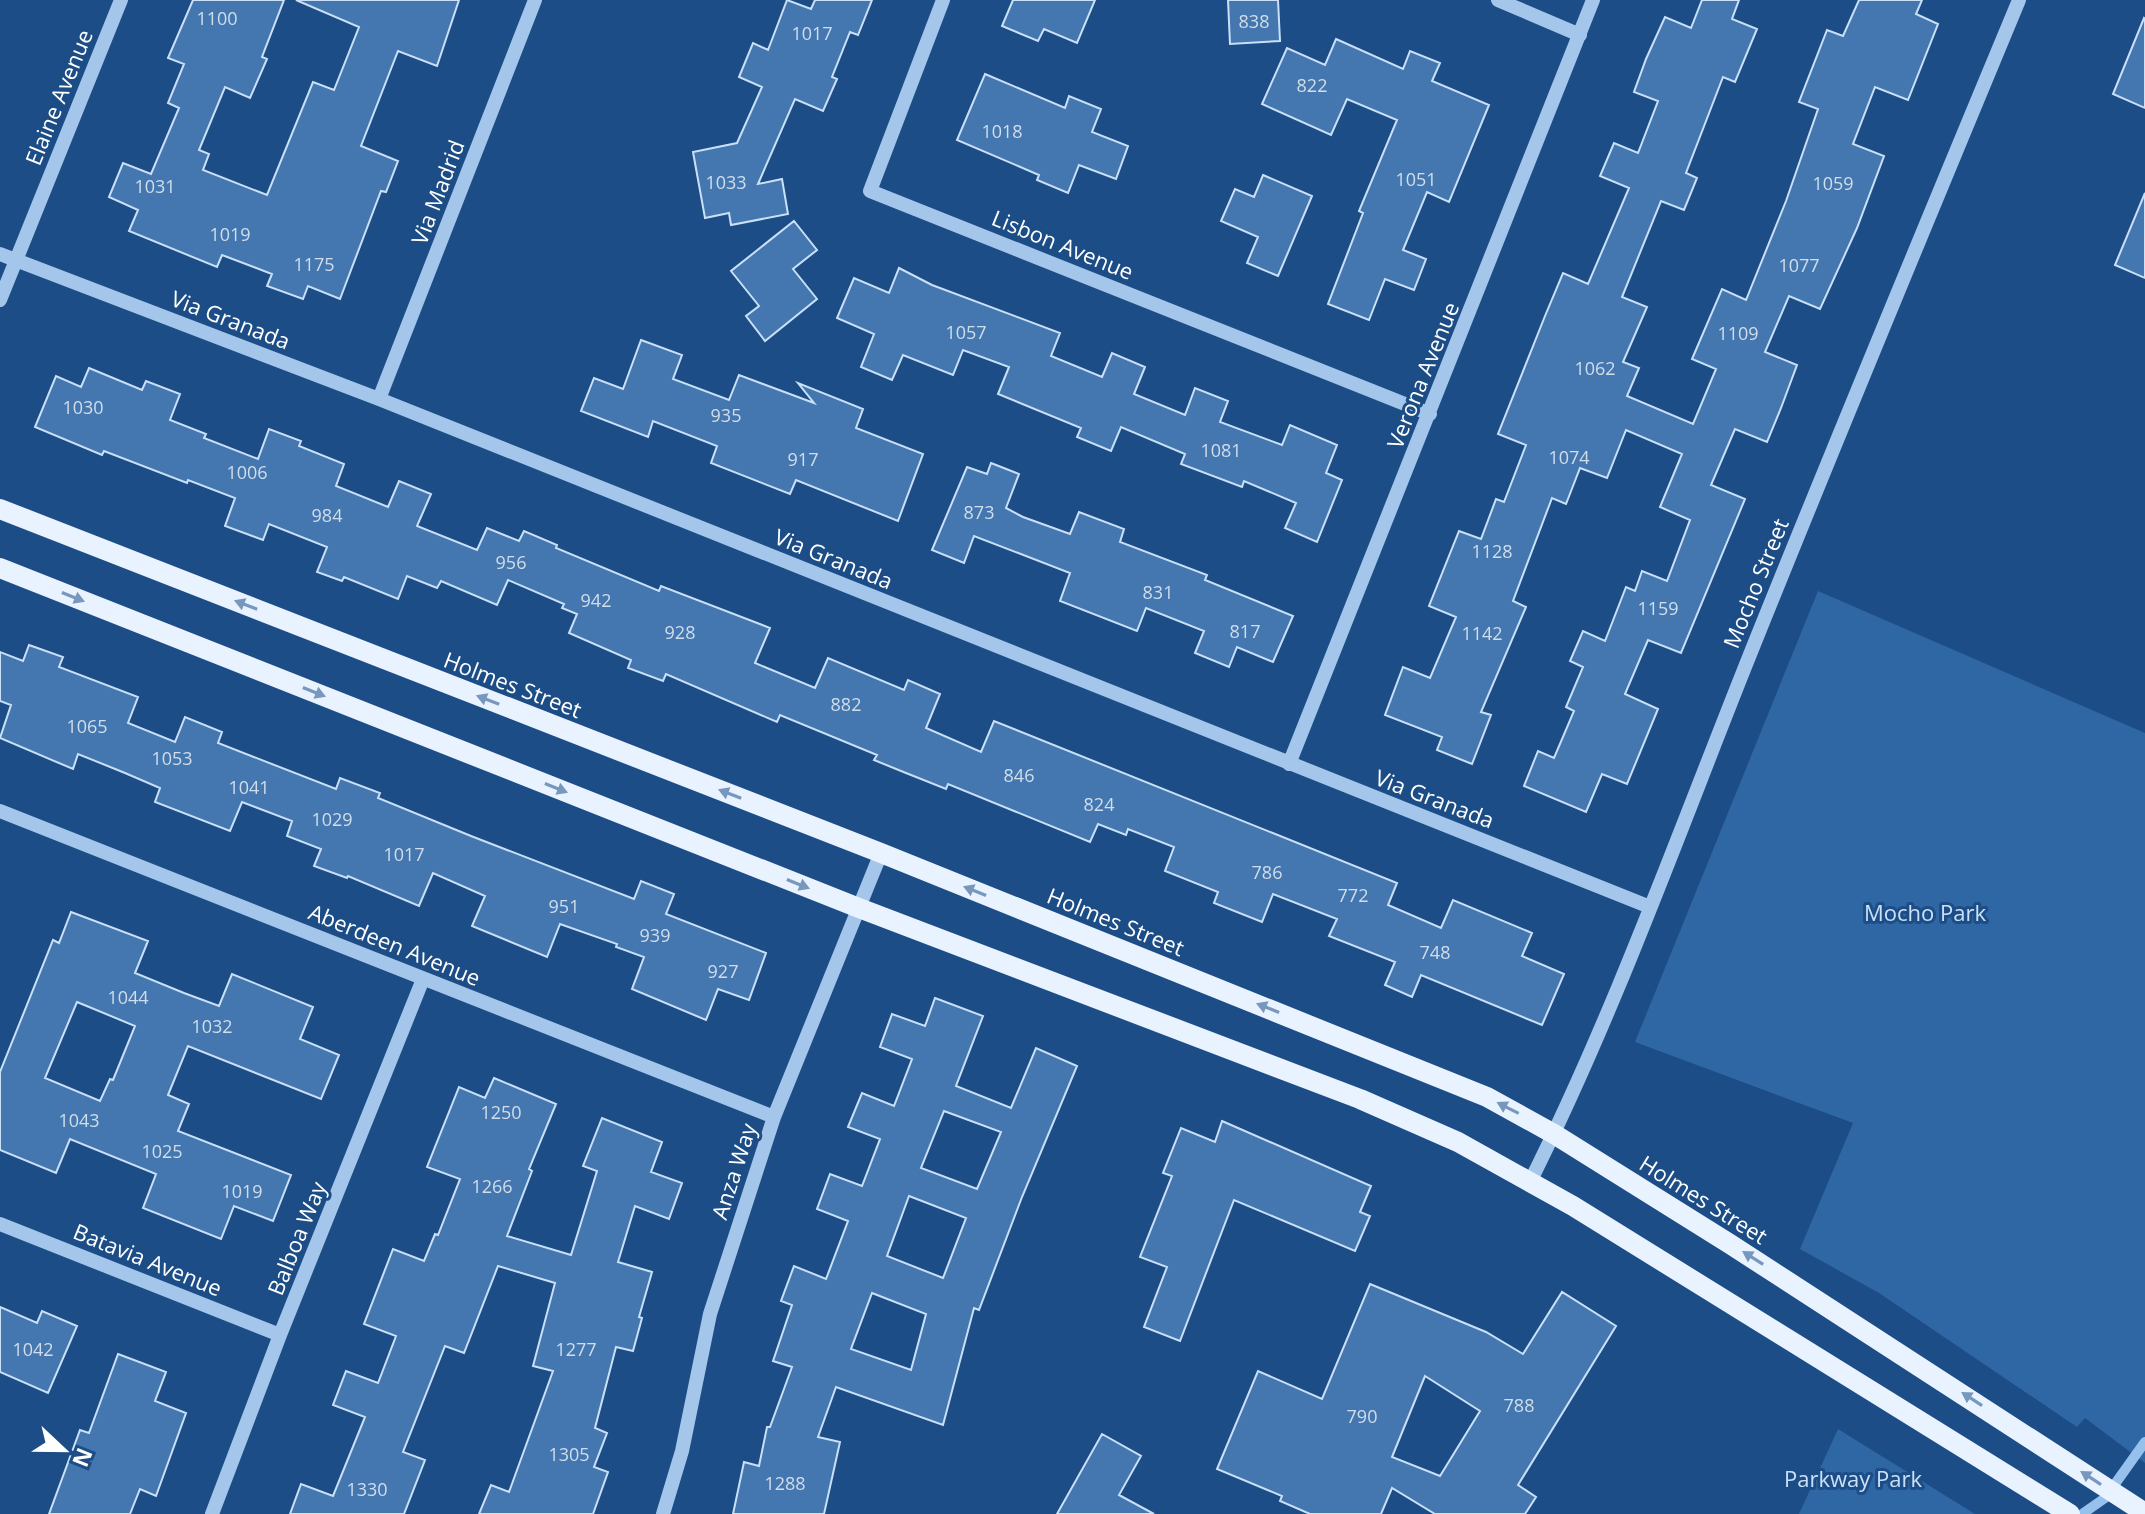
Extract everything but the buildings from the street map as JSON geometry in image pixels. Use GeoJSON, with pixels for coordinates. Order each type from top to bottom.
{"type":"FeatureCollection","features":[{"type":"Feature","properties":{"kind":"main road","name":"Holmes Street"},"geometry":{"type":"LineString","coordinates":[[0,509],[881,853],[1450,1080],[1554,1134],[1867,1331],[2145,1513]]}},
{"type":"Feature","properties":{"kind":"main road"},"geometry":{"type":"LineString","coordinates":[[0,568],[859,908],[1360,1099],[1458,1142],[1618,1234],[2070,1514]]}},
{"type":"Feature","properties":{"kind":"street","name":"Elaine Avenue"},"geometry":{"type":"LineString","coordinates":[[0,300],[121,0]]}},
{"type":"Feature","properties":{"kind":"street","name":"Via Madrid"},"geometry":{"type":"LineString","coordinates":[[379,399],[535,0]]}},
{"type":"Feature","properties":{"kind":"street","name":"Lisbon Avenue"},"geometry":{"type":"LineString","coordinates":[[943,0],[870,191],[1430,414]]}},
{"type":"Feature","properties":{"kind":"street"},"geometry":{"type":"LineString","coordinates":[[1498,0],[1580,35]]}},
{"type":"Feature","properties":{"kind":"street","name":"Verona Avenue"},"geometry":{"type":"LineString","coordinates":[[1289,764],[1593,0]]}},
{"type":"Feature","properties":{"kind":"street","name":"Mocho Street"},"geometry":{"type":"LineString","coordinates":[[1530,1182],[1554,1134],[1650,907],[1794,544],[2019,0]]}},
{"type":"Feature","properties":{"kind":"street","name":"Via Granada"},"geometry":{"type":"LineString","coordinates":[[0,254],[379,399],[1650,907]]}},
{"type":"Feature","properties":{"kind":"street","name":"Aberdeen Avenue"},"geometry":{"type":"LineString","coordinates":[[0,811],[774,1117]]}},
{"type":"Feature","properties":{"kind":"street","name":"Anza Way"},"geometry":{"type":"LineString","coordinates":[[663,1514],[682,1451],[710,1314],[774,1117],[881,853]]}},
{"type":"Feature","properties":{"kind":"street","name":"Balboa Way"},"geometry":{"type":"LineString","coordinates":[[212,1514],[280,1335],[423,979]]}},
{"type":"Feature","properties":{"kind":"street","name":"Batavia Avenue"},"geometry":{"type":"LineString","coordinates":[[0,1224],[280,1335]]}},
{"type":"Feature","properties":{"kind":"green space","name":"Mocho Park"},"geometry":{"type":"Polygon","coordinates":[[[1818,591],[2145,733],[2145,1463],[2085,1418],[2077,1427],[1879,1293],[1800,1249],[1853,1123],[1635,1042],[1818,591]]]}},
{"type":"Feature","properties":{"kind":"green space","name":"Parkway Park"},"geometry":{"type":"Polygon","coordinates":[[[1838,1429],[1975,1514],[1799,1514],[1838,1429]]]}},
{"type":"Feature","properties":{"kind":"waterway"},"geometry":{"type":"LineString","coordinates":[[2082,1514],[2105,1498],[2145,1442]]}}]}
